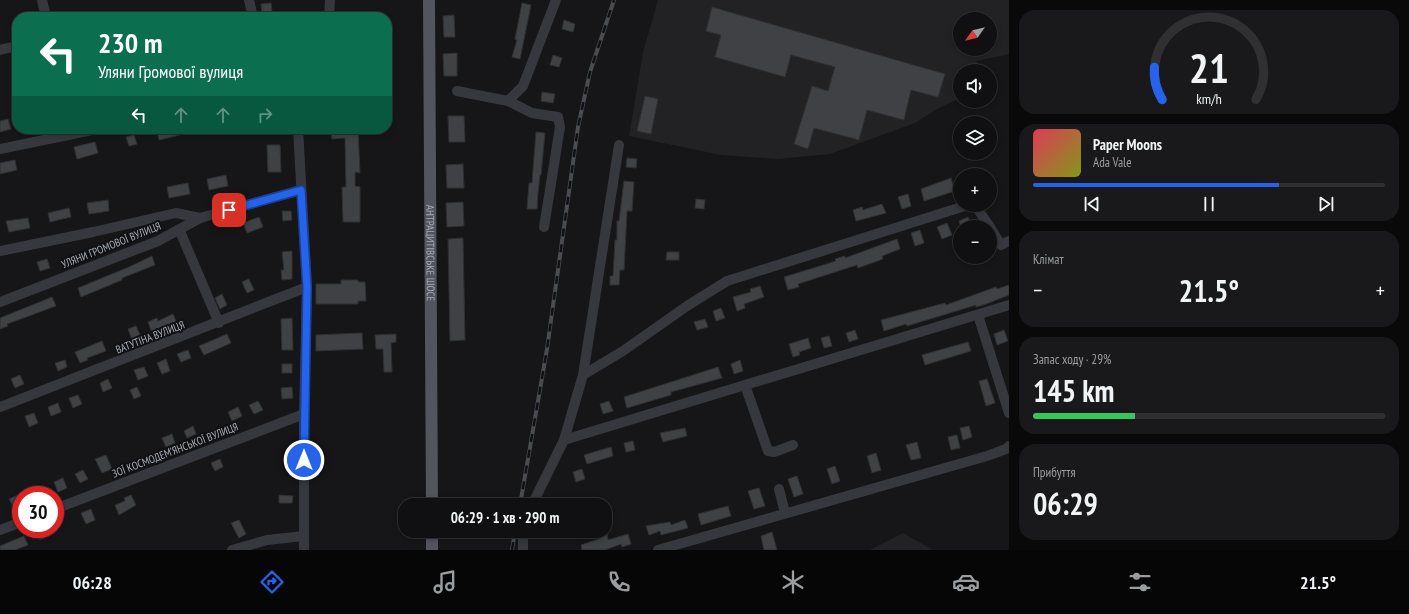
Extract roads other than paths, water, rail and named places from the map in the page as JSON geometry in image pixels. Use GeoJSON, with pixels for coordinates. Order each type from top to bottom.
{"type":"FeatureCollection","features":[{"type":"Feature","properties":{"kind":"main road","name":"АНТРАЦИТІВСЬКЕ ШОСЕ"},"geometry":{"type":"LineString","coordinates":[[429,0],[432,498]]}},
{"type":"Feature","properties":{"kind":"main road"},"geometry":{"type":"LineString","coordinates":[[432,538],[432,550]]}},
{"type":"Feature","properties":{"kind":"street"},"geometry":{"type":"LineString","coordinates":[[42,0],[45,12]]}},
{"type":"Feature","properties":{"kind":"street"},"geometry":{"type":"LineString","coordinates":[[249,0],[252,12]]}},
{"type":"Feature","properties":{"kind":"street"},"geometry":{"type":"LineString","coordinates":[[329,12],[330,0]]}},
{"type":"Feature","properties":{"kind":"street"},"geometry":{"type":"LineString","coordinates":[[508,101],[523,86],[556,0]]}},
{"type":"Feature","properties":{"kind":"street"},"geometry":{"type":"LineString","coordinates":[[0,50],[12,47]]}},
{"type":"Feature","properties":{"kind":"street"},"geometry":{"type":"LineString","coordinates":[[457,92],[508,101],[532,113],[558,117],[560,127],[544,226]]}},
{"type":"Feature","properties":{"kind":"street"},"geometry":{"type":"LineString","coordinates":[[0,149],[64,134]]}},
{"type":"Feature","properties":{"kind":"street"},"geometry":{"type":"LineString","coordinates":[[298,134],[307,287],[304,414],[304,550]]}},
{"type":"Feature","properties":{"kind":"street"},"geometry":{"type":"LineString","coordinates":[[535,498],[564,440],[583,375],[619,145]]}},
{"type":"Feature","properties":{"kind":"street","name":"УЛЯНИ ГРОМОВОЇ ВУЛИЦЯ"},"geometry":{"type":"LineString","coordinates":[[0,302],[158,241],[200,218],[301,190]]}},
{"type":"Feature","properties":{"kind":"street"},"geometry":{"type":"LineString","coordinates":[[583,375],[623,351],[687,306],[727,281],[953,210]]}},
{"type":"Feature","properties":{"kind":"street"},"geometry":{"type":"LineString","coordinates":[[0,251],[94,232],[176,213],[200,218]]}},
{"type":"Feature","properties":{"kind":"street"},"geometry":{"type":"LineString","coordinates":[[179,229],[218,323]]}},
{"type":"Feature","properties":{"kind":"street"},"geometry":{"type":"LineString","coordinates":[[997,238],[1001,245],[1009,241]]}},
{"type":"Feature","properties":{"kind":"street","name":"ВАТУТІНА ВУЛИЦЯ"},"geometry":{"type":"LineString","coordinates":[[0,407],[307,287]]}},
{"type":"Feature","properties":{"kind":"street"},"geometry":{"type":"LineString","coordinates":[[564,440],[1009,305]]}},
{"type":"Feature","properties":{"kind":"street"},"geometry":{"type":"LineString","coordinates":[[978,315],[1009,413]]}},
{"type":"Feature","properties":{"kind":"street"},"geometry":{"type":"LineString","coordinates":[[745,385],[768,451],[774,452],[792,446]]}},
{"type":"Feature","properties":{"kind":"street","name":"ЗОЇ КОСМОДЕМ’ЯНСЬКОЇ ВУЛИЦЯ"},"geometry":{"type":"LineString","coordinates":[[64,506],[304,414]]}},
{"type":"Feature","properties":{"kind":"street"},"geometry":{"type":"LineString","coordinates":[[658,550],[987,456],[1006,449],[1009,446]]}},
{"type":"Feature","properties":{"kind":"street"},"geometry":{"type":"LineString","coordinates":[[779,489],[785,513]]}},
{"type":"Feature","properties":{"kind":"street"},"geometry":{"type":"LineString","coordinates":[[0,530],[12,525]]}},
{"type":"Feature","properties":{"kind":"street"},"geometry":{"type":"LineString","coordinates":[[232,550],[267,540],[304,536]]}},
{"type":"Feature","properties":{"kind":"street"},"geometry":{"type":"LineString","coordinates":[[523,550],[524,538]]}},
{"type":"Feature","properties":{"kind":"railway"},"geometry":{"type":"LineString","coordinates":[[521,498],[547,349],[578,127],[590,72],[614,0]]}},
{"type":"Feature","properties":{"kind":"railway"},"geometry":{"type":"LineString","coordinates":[[512,550],[514,538]]}}]}
